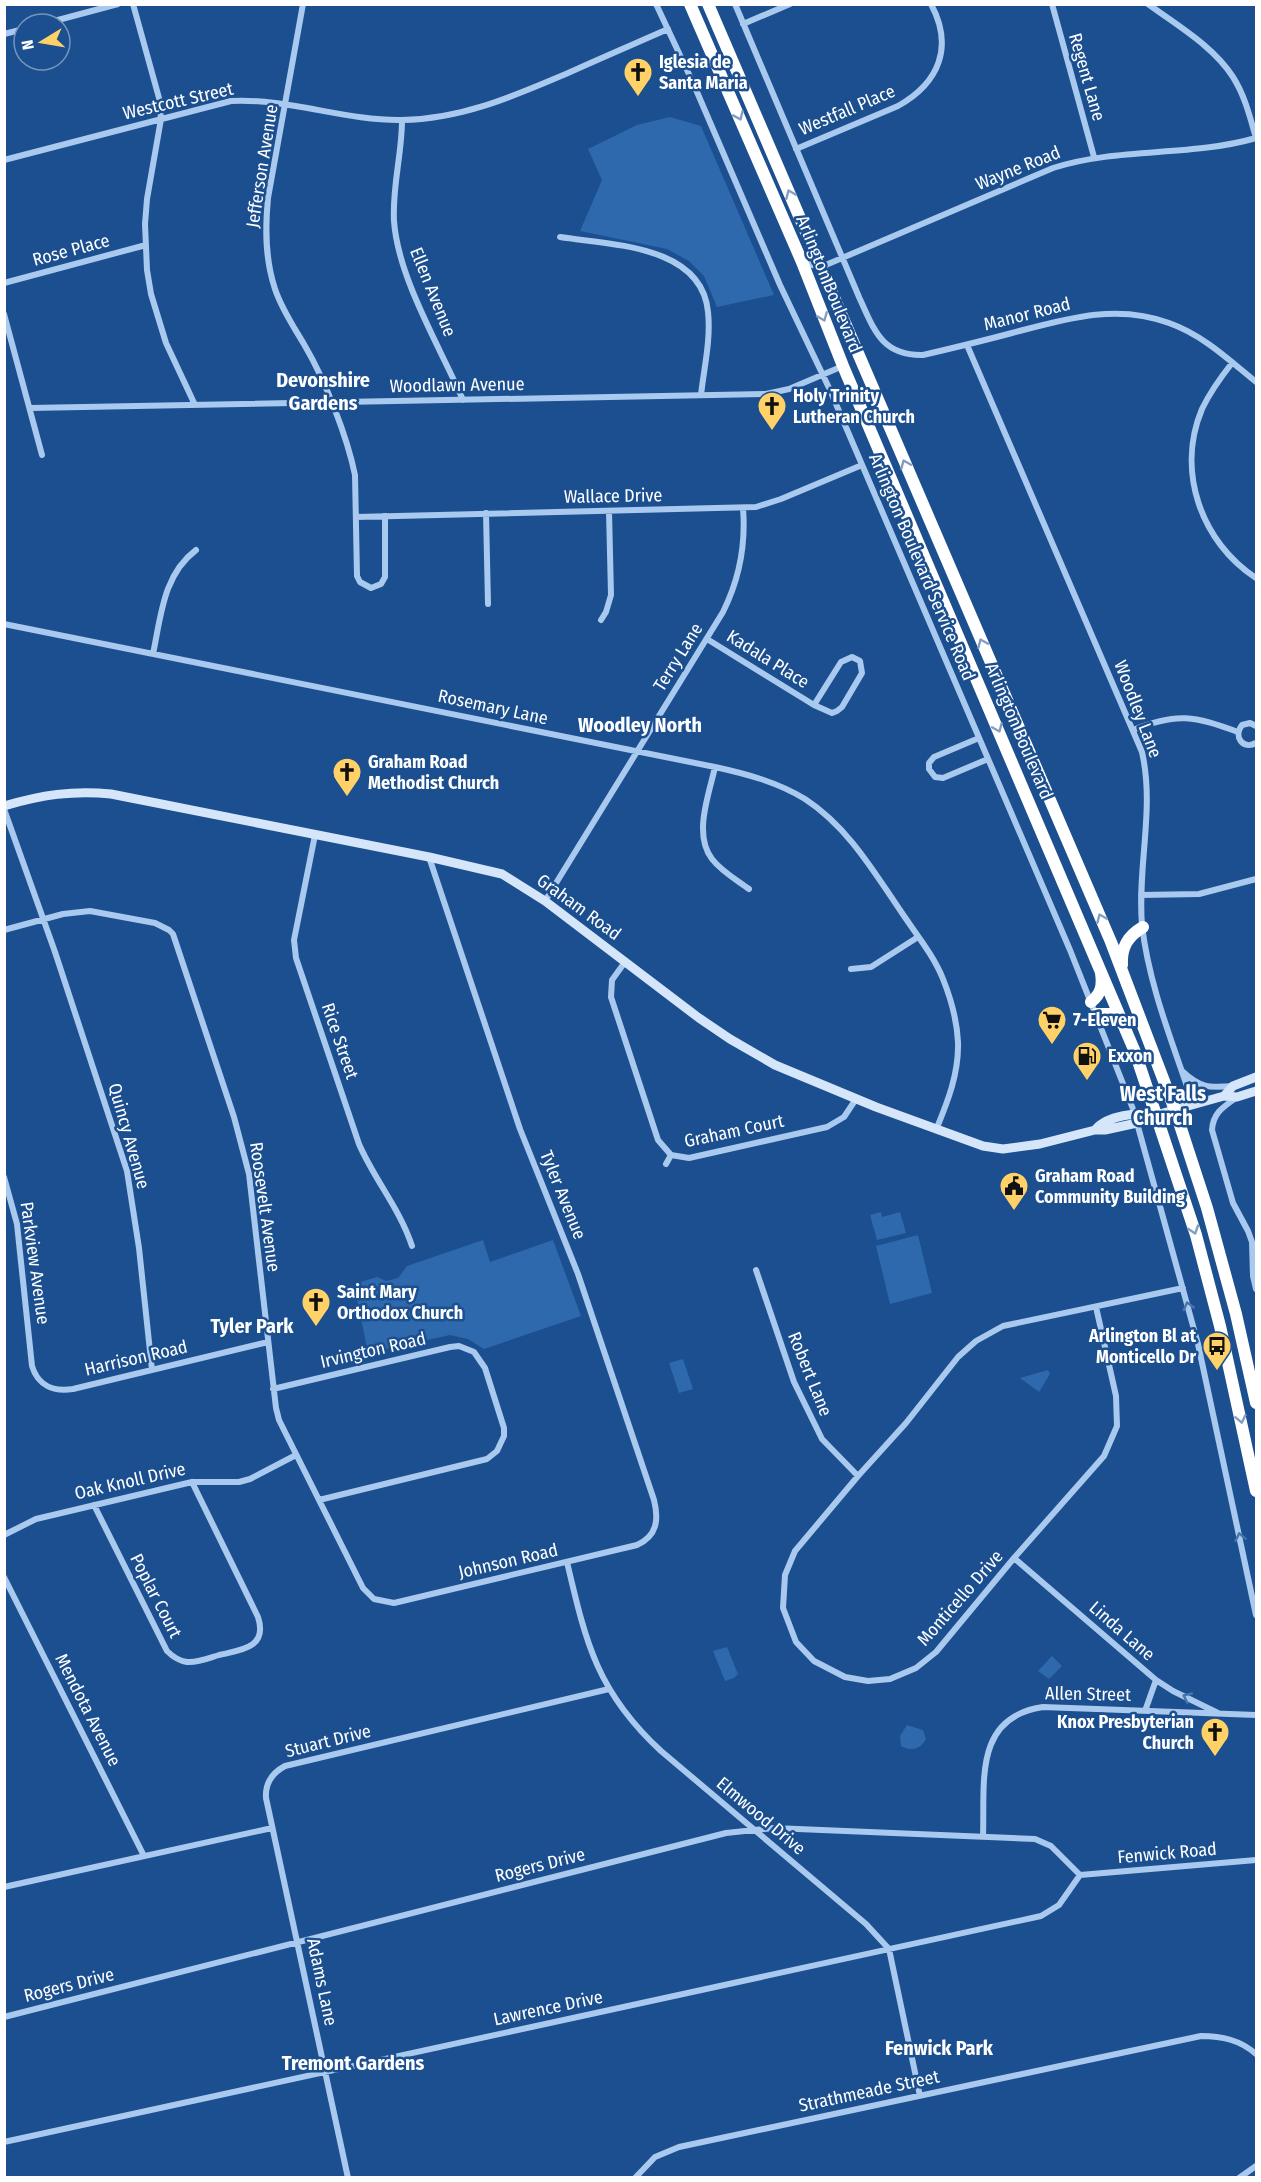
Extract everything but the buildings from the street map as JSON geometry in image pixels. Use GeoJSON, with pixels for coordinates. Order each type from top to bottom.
{"type":"FeatureCollection","features":[{"type":"Feature","properties":{"kind":"highway","name":"Arlington Boulevard"},"geometry":{"type":"LineString","coordinates":[[690,4],[802,262],[843,366],[1124,1025],[1196,1235],[1220,1326],[1257,1491]]}},
{"type":"Feature","properties":{"kind":"highway","name":"Arlington Boulevard"},"geometry":{"type":"LineString","coordinates":[[708,4],[870,386],[1059,819],[1125,978],[1175,1110],[1220,1250],[1257,1403]]}},
{"type":"Feature","properties":{"kind":"highway"},"geometry":{"type":"LineString","coordinates":[[843,366],[848,365],[854,368],[870,386]]}},
{"type":"Feature","properties":{"kind":"highway"},"geometry":{"type":"LineString","coordinates":[[1125,978],[1123,949],[1130,937],[1143,927]]}},
{"type":"Feature","properties":{"kind":"highway"},"geometry":{"type":"LineString","coordinates":[[1091,1002],[1101,990],[1100,966]]}},
{"type":"Feature","properties":{"kind":"highway"},"geometry":{"type":"LineString","coordinates":[[1096,1014],[1110,1014],[1124,1025]]}},
{"type":"Feature","properties":{"kind":"street"},"geometry":{"type":"LineString","coordinates":[[72,16],[118,4]]}},
{"type":"Feature","properties":{"kind":"street"},"geometry":{"type":"LineString","coordinates":[[133,4],[159,98],[161,119],[147,199],[147,270],[166,343],[195,405]]}},
{"type":"Feature","properties":{"kind":"street","name":"Jefferson Avenue"},"geometry":{"type":"LineString","coordinates":[[303,4],[268,198],[267,252],[271,274],[282,307],[321,377],[352,459],[355,475],[357,576],[360,582],[371,588],[381,584],[385,577],[385,516]]}},
{"type":"Feature","properties":{"kind":"street","name":"Arlington Boulevard Service Road"},"geometry":{"type":"LineString","coordinates":[[656,4],[862,465],[1091,1002],[1136,1119],[1183,1288],[1257,1615]]}},
{"type":"Feature","properties":{"kind":"street"},"geometry":{"type":"LineString","coordinates":[[735,4],[843,258]]}},
{"type":"Feature","properties":{"kind":"street"},"geometry":{"type":"LineString","coordinates":[[743,24],[790,4]]}},
{"type":"Feature","properties":{"kind":"street","name":"Westfall Place"},"geometry":{"type":"LineString","coordinates":[[796,149],[898,106],[913,98],[928,83],[937,69],[942,46],[940,26],[930,4]]}},
{"type":"Feature","properties":{"kind":"street","name":"Regent Lane"},"geometry":{"type":"LineString","coordinates":[[1052,4],[1094,157]]}},
{"type":"Feature","properties":{"kind":"street"},"geometry":{"type":"LineString","coordinates":[[1148,4],[1211,51],[1222,63],[1241,92],[1257,138]]}},
{"type":"Feature","properties":{"kind":"street","name":"Westcott Street"},"geometry":{"type":"LineString","coordinates":[[4,160],[231,101],[253,101],[367,119],[402,120],[451,115],[502,101],[668,29]]}},
{"type":"Feature","properties":{"kind":"street","name":"Ellen Avenue"},"geometry":{"type":"LineString","coordinates":[[402,120],[394,205],[397,243],[406,276],[463,400]]}},
{"type":"Feature","properties":{"kind":"street","name":"Wayne Road"},"geometry":{"type":"LineString","coordinates":[[821,267],[1053,168],[1094,157],[1219,146],[1257,138]]}},
{"type":"Feature","properties":{"kind":"street"},"geometry":{"type":"LineString","coordinates":[[560,237],[655,253],[676,262],[693,276],[704,295],[708,312],[701,395]]}},
{"type":"Feature","properties":{"kind":"street","name":"Rose Place"},"geometry":{"type":"LineString","coordinates":[[4,283],[146,245]]}},
{"type":"Feature","properties":{"kind":"street","name":"Manor Road"},"geometry":{"type":"LineString","coordinates":[[843,258],[873,327],[887,346],[901,353],[912,356],[923,355],[1085,315],[1134,314],[1170,323],[1190,332],[1257,382]]}},
{"type":"Feature","properties":{"kind":"street"},"geometry":{"type":"LineString","coordinates":[[802,262],[821,267]]}},
{"type":"Feature","properties":{"kind":"street"},"geometry":{"type":"LineString","coordinates":[[4,314],[42,454]]}},
{"type":"Feature","properties":{"kind":"street","name":"Woodley Lane"},"geometry":{"type":"LineString","coordinates":[[967,345],[1142,752],[1147,786],[1141,895],[1143,927],[1151,975],[1193,1104]]}},
{"type":"Feature","properties":{"kind":"street"},"geometry":{"type":"LineString","coordinates":[[1232,363],[1209,397],[1197,426],[1192,450],[1194,486],[1204,520],[1219,545],[1236,563],[1257,578]]}},
{"type":"Feature","properties":{"kind":"street","name":"Woodlawn Avenue"},"geometry":{"type":"LineString","coordinates":[[30,408],[777,393],[843,366]]}},
{"type":"Feature","properties":{"kind":"street","name":"Wallace Drive"},"geometry":{"type":"LineString","coordinates":[[356,517],[743,508],[769,504],[862,465]]}},
{"type":"Feature","properties":{"kind":"street","name":"Terry Lane"},"geometry":{"type":"LineString","coordinates":[[545,901],[723,612],[735,585],[741,563],[744,541],[743,508]]}},
{"type":"Feature","properties":{"kind":"street"},"geometry":{"type":"LineString","coordinates":[[601,620],[611,595],[609,512]]}},
{"type":"Feature","properties":{"kind":"street"},"geometry":{"type":"LineString","coordinates":[[486,513],[488,603]]}},
{"type":"Feature","properties":{"kind":"street"},"geometry":{"type":"LineString","coordinates":[[153,654],[168,585],[179,564],[196,550]]}},
{"type":"Feature","properties":{"kind":"street","name":"Rosemary Lane"},"geometry":{"type":"LineString","coordinates":[[4,624],[715,767],[748,774],[786,789],[828,816],[856,846],[943,978],[950,999],[958,1040],[954,1079],[936,1130]]}},
{"type":"Feature","properties":{"kind":"street","name":"Kadala Place"},"geometry":{"type":"LineString","coordinates":[[707,639],[814,705],[827,712],[837,711],[862,673],[861,661],[852,657],[844,659],[814,705]]}},
{"type":"Feature","properties":{"kind":"street"},"geometry":{"type":"LineString","coordinates":[[1133,730],[1154,722],[1181,717],[1202,720],[1238,732]]}},
{"type":"Feature","properties":{"kind":"street"},"geometry":{"type":"LineString","coordinates":[[1238,732],[1246,723],[1257,726]]}},
{"type":"Feature","properties":{"kind":"street"},"geometry":{"type":"LineString","coordinates":[[1238,732],[1243,743],[1251,746],[1257,743]]}},
{"type":"Feature","properties":{"kind":"street"},"geometry":{"type":"LineString","coordinates":[[979,738],[934,757],[929,764],[929,769],[935,777],[943,778],[988,759]]}},
{"type":"Feature","properties":{"kind":"street"},"geometry":{"type":"LineString","coordinates":[[715,767],[704,821],[704,841],[719,867],[749,890]]}},
{"type":"Feature","properties":{"kind":"street","name":"Graham Road"},"geometry":{"type":"LineString","coordinates":[[4,807],[42,795],[88,792],[121,796],[429,857],[502,874],[545,901],[730,1039],[803,1078],[970,1142],[1002,1149],[1040,1144],[1095,1130],[1105,1130],[1136,1119],[1224,1096],[1237,1097],[1257,1091]]}},
{"type":"Feature","properties":{"kind":"street"},"geometry":{"type":"LineString","coordinates":[[4,807],[41,919],[4,930]]}},
{"type":"Feature","properties":{"kind":"street","name":"Rice Street"},"geometry":{"type":"LineString","coordinates":[[315,835],[294,940],[294,951],[359,1144],[367,1163],[403,1222],[412,1246]]}},
{"type":"Feature","properties":{"kind":"street","name":"Tyler Avenue"},"geometry":{"type":"LineString","coordinates":[[429,857],[520,1129],[578,1274],[654,1500],[657,1514],[656,1527],[643,1542]]}},
{"type":"Feature","properties":{"kind":"street"},"geometry":{"type":"LineString","coordinates":[[1141,895],[1199,894],[1257,879]]}},
{"type":"Feature","properties":{"kind":"street","name":"Roosevelt Avenue"},"geometry":{"type":"LineString","coordinates":[[41,919],[78,911],[99,912],[155,923],[173,934],[243,1147],[249,1174],[273,1389],[279,1420],[363,1588],[379,1602]]}},
{"type":"Feature","properties":{"kind":"street","name":"Quincy Avenue"},"geometry":{"type":"LineString","coordinates":[[41,919],[55,952],[127,1171],[139,1248],[152,1370]]}},
{"type":"Feature","properties":{"kind":"street"},"geometry":{"type":"LineString","coordinates":[[851,969],[871,967],[918,937]]}},
{"type":"Feature","properties":{"kind":"street","name":"Graham Court"},"geometry":{"type":"LineString","coordinates":[[625,962],[612,980],[611,998],[658,1140],[671,1155],[689,1158],[827,1127],[844,1117],[856,1099]]}},
{"type":"Feature","properties":{"kind":"street"},"geometry":{"type":"LineString","coordinates":[[1182,1071],[1194,1082],[1210,1088],[1233,1086],[1257,1077]]}},
{"type":"Feature","properties":{"kind":"street"},"geometry":{"type":"LineString","coordinates":[[1224,1096],[1233,1086]]}},
{"type":"Feature","properties":{"kind":"street"},"geometry":{"type":"LineString","coordinates":[[1237,1097],[1218,1111],[1212,1130],[1233,1203],[1248,1231],[1253,1276],[1257,1289]]}},
{"type":"Feature","properties":{"kind":"street"},"geometry":{"type":"LineString","coordinates":[[666,1164],[671,1155]]}},
{"type":"Feature","properties":{"kind":"street","name":"Parkview Avenue"},"geometry":{"type":"LineString","coordinates":[[4,1177],[14,1210],[32,1366],[37,1377],[46,1386]]}},
{"type":"Feature","properties":{"kind":"street","name":"Robert Lane"},"geometry":{"type":"LineString","coordinates":[[756,1270],[794,1382],[822,1439],[858,1476]]}},
{"type":"Feature","properties":{"kind":"street","name":"Monticello Drive"},"geometry":{"type":"LineString","coordinates":[[1096,1307],[1116,1396],[1117,1426],[1104,1456],[1014,1558],[936,1652],[916,1668],[890,1679],[868,1681],[845,1677],[814,1661],[796,1642],[783,1608],[786,1575],[795,1551],[858,1476],[906,1424],[958,1357],[976,1341],[1003,1326],[1183,1288]]}},
{"type":"Feature","properties":{"kind":"street","name":"Harrison Road"},"geometry":{"type":"LineString","coordinates":[[46,1386],[55,1390],[64,1390],[268,1342]]}},
{"type":"Feature","properties":{"kind":"street","name":"Irvington Road"},"geometry":{"type":"LineString","coordinates":[[273,1389],[450,1347],[459,1347],[474,1352],[484,1368],[504,1428],[501,1444],[492,1456],[459,1467],[319,1500]]}},
{"type":"Feature","properties":{"kind":"street","name":"Oak Knoll Drive"},"geometry":{"type":"LineString","coordinates":[[4,1534],[36,1519],[192,1482],[239,1482],[250,1479],[296,1455]]}},
{"type":"Feature","properties":{"kind":"street","name":"Poplar Court"},"geometry":{"type":"LineString","coordinates":[[94,1505],[167,1651],[178,1659],[193,1662],[249,1647],[257,1640],[260,1628],[258,1617],[192,1482]]}},
{"type":"Feature","properties":{"kind":"street","name":"Johnson Road"},"geometry":{"type":"LineString","coordinates":[[379,1602],[394,1603],[643,1542]]}},
{"type":"Feature","properties":{"kind":"street","name":"Linda Lane"},"geometry":{"type":"LineString","coordinates":[[1014,1558],[1156,1680],[1218,1713]]}},
{"type":"Feature","properties":{"kind":"street","name":"Elmwood Drive"},"geometry":{"type":"LineString","coordinates":[[567,1562],[587,1642],[609,1689],[630,1720],[646,1737],[866,1924],[889,1949]]}},
{"type":"Feature","properties":{"kind":"street","name":"Mendota Avenue"},"geometry":{"type":"LineString","coordinates":[[4,1577],[144,1856]]}},
{"type":"Feature","properties":{"kind":"street"},"geometry":{"type":"LineString","coordinates":[[1145,1711],[1156,1680]]}},
{"type":"Feature","properties":{"kind":"street","name":"Stuart Drive"},"geometry":{"type":"LineString","coordinates":[[272,1828],[266,1792],[272,1776],[285,1766],[609,1689]]}},
{"type":"Feature","properties":{"kind":"street","name":"Allen Street"},"geometry":{"type":"LineString","coordinates":[[983,1836],[986,1754],[996,1733],[1013,1717],[1031,1709],[1043,1707],[1257,1715]]}},
{"type":"Feature","properties":{"kind":"street"},"geometry":{"type":"LineString","coordinates":[[4,1887],[272,1828]]}},
{"type":"Feature","properties":{"kind":"street","name":"Adams Lane"},"geometry":{"type":"LineString","coordinates":[[272,1828],[348,2178]]}},
{"type":"Feature","properties":{"kind":"street","name":"Rogers Drive"},"geometry":{"type":"LineString","coordinates":[[4,2017],[714,1835],[754,1829],[1035,1839],[1058,1853],[1080,1875]]}},
{"type":"Feature","properties":{"kind":"street","name":"Fenwick Road"},"geometry":{"type":"LineString","coordinates":[[1080,1875],[1257,1860]]}},
{"type":"Feature","properties":{"kind":"street","name":"Lawrence Drive"},"geometry":{"type":"LineString","coordinates":[[4,2142],[1048,1914],[1059,1905],[1080,1875]]}},
{"type":"Feature","properties":{"kind":"street"},"geometry":{"type":"LineString","coordinates":[[889,1949],[920,2096]]}},
{"type":"Feature","properties":{"kind":"street","name":"Strathmeade Street"},"geometry":{"type":"LineString","coordinates":[[635,2178],[655,2157],[679,2147],[1201,2036],[1227,2038],[1257,2054]]}},
{"type":"Feature","properties":{"kind":"street"},"geometry":{"type":"LineString","coordinates":[[1239,2178],[1257,2166]]}},
{"type":"Feature","properties":{"kind":"shaded area"},"geometry":{"type":"Polygon","coordinates":[[[670,117],[701,126],[774,295],[717,307],[704,276],[689,261],[667,249],[580,231],[602,180],[588,149],[637,125],[670,117]]]}},
{"type":"Feature","properties":{"kind":"shaded area"},"geometry":{"type":"Polygon","coordinates":[[[881,1212],[882,1217],[900,1212],[906,1233],[877,1240],[870,1215],[881,1212]]]}},
{"type":"Feature","properties":{"kind":"shaded area"},"geometry":{"type":"Polygon","coordinates":[[[918,1235],[932,1293],[890,1304],[876,1246],[918,1235]]]}},
{"type":"Feature","properties":{"kind":"shaded area"},"geometry":{"type":"Polygon","coordinates":[[[483,1240],[490,1262],[553,1240],[581,1316],[484,1349],[468,1339],[450,1335],[368,1353],[354,1284],[377,1277],[386,1281],[398,1278],[407,1266],[483,1240]]]}},
{"type":"Feature","properties":{"kind":"shaded area"},"geometry":{"type":"Polygon","coordinates":[[[683,1359],[693,1389],[679,1393],[669,1363],[683,1359]]]}},
{"type":"Feature","properties":{"kind":"shaded area"},"geometry":{"type":"Polygon","coordinates":[[[1048,1370],[1050,1374],[1039,1392],[1020,1378],[1048,1370]]]}},
{"type":"Feature","properties":{"kind":"shaded area"},"geometry":{"type":"Polygon","coordinates":[[[727,1647],[738,1674],[725,1681],[713,1651],[727,1647]]]}},
{"type":"Feature","properties":{"kind":"shaded area"},"geometry":{"type":"Polygon","coordinates":[[[1052,1656],[1062,1666],[1049,1679],[1038,1671],[1052,1656]]]}},
{"type":"Feature","properties":{"kind":"shaded area"},"geometry":{"type":"Polygon","coordinates":[[[907,1725],[923,1730],[926,1739],[919,1747],[908,1749],[901,1746],[900,1736],[907,1725]]]}},
{"type":"Feature","properties":{"kind":"place","name":"Iglesia de Santa Maria"},"geometry":{"type":"Point","coordinates":[638,98]}},
{"type":"Feature","properties":{"kind":"place","name":"Holy Trinity Lutheran Church"},"geometry":{"type":"Point","coordinates":[772,432]}},
{"type":"Feature","properties":{"kind":"place","name":"Graham Road Methodist Church"},"geometry":{"type":"Point","coordinates":[347,798]}},
{"type":"Feature","properties":{"kind":"place","name":"7-Eleven"},"geometry":{"type":"Point","coordinates":[1052,1046]}},
{"type":"Feature","properties":{"kind":"place","name":"Exxon"},"geometry":{"type":"Point","coordinates":[1087,1082]}},
{"type":"Feature","properties":{"kind":"place","name":"Graham Road Community Building"},"geometry":{"type":"Point","coordinates":[1014,1212]}},
{"type":"Feature","properties":{"kind":"place","name":"Saint Mary Orthodox Church"},"geometry":{"type":"Point","coordinates":[316,1328]}},
{"type":"Feature","properties":{"kind":"place","name":"Arlington Bl at Monticello Dr"},"geometry":{"type":"Point","coordinates":[1217,1372]}},
{"type":"Feature","properties":{"kind":"place","name":"Knox Presbyterian Church"},"geometry":{"type":"Point","coordinates":[1215,1758]}},
{"type":"Feature","properties":{"kind":"district","name":"Devonshire Gardens"},"geometry":{"type":"Point","coordinates":[323,392]}},
{"type":"Feature","properties":{"kind":"district","name":"Woodley North"},"geometry":{"type":"Point","coordinates":[640,725]}},
{"type":"Feature","properties":{"kind":"district","name":"West Falls Church"},"geometry":{"type":"Point","coordinates":[1163,1106]}},
{"type":"Feature","properties":{"kind":"district","name":"Tyler Park"},"geometry":{"type":"Point","coordinates":[252,1326]}},
{"type":"Feature","properties":{"kind":"district","name":"Fenwick Park"},"geometry":{"type":"Point","coordinates":[939,2048]}},
{"type":"Feature","properties":{"kind":"district","name":"Tremont Gardens"},"geometry":{"type":"Point","coordinates":[353,2063]}}]}
